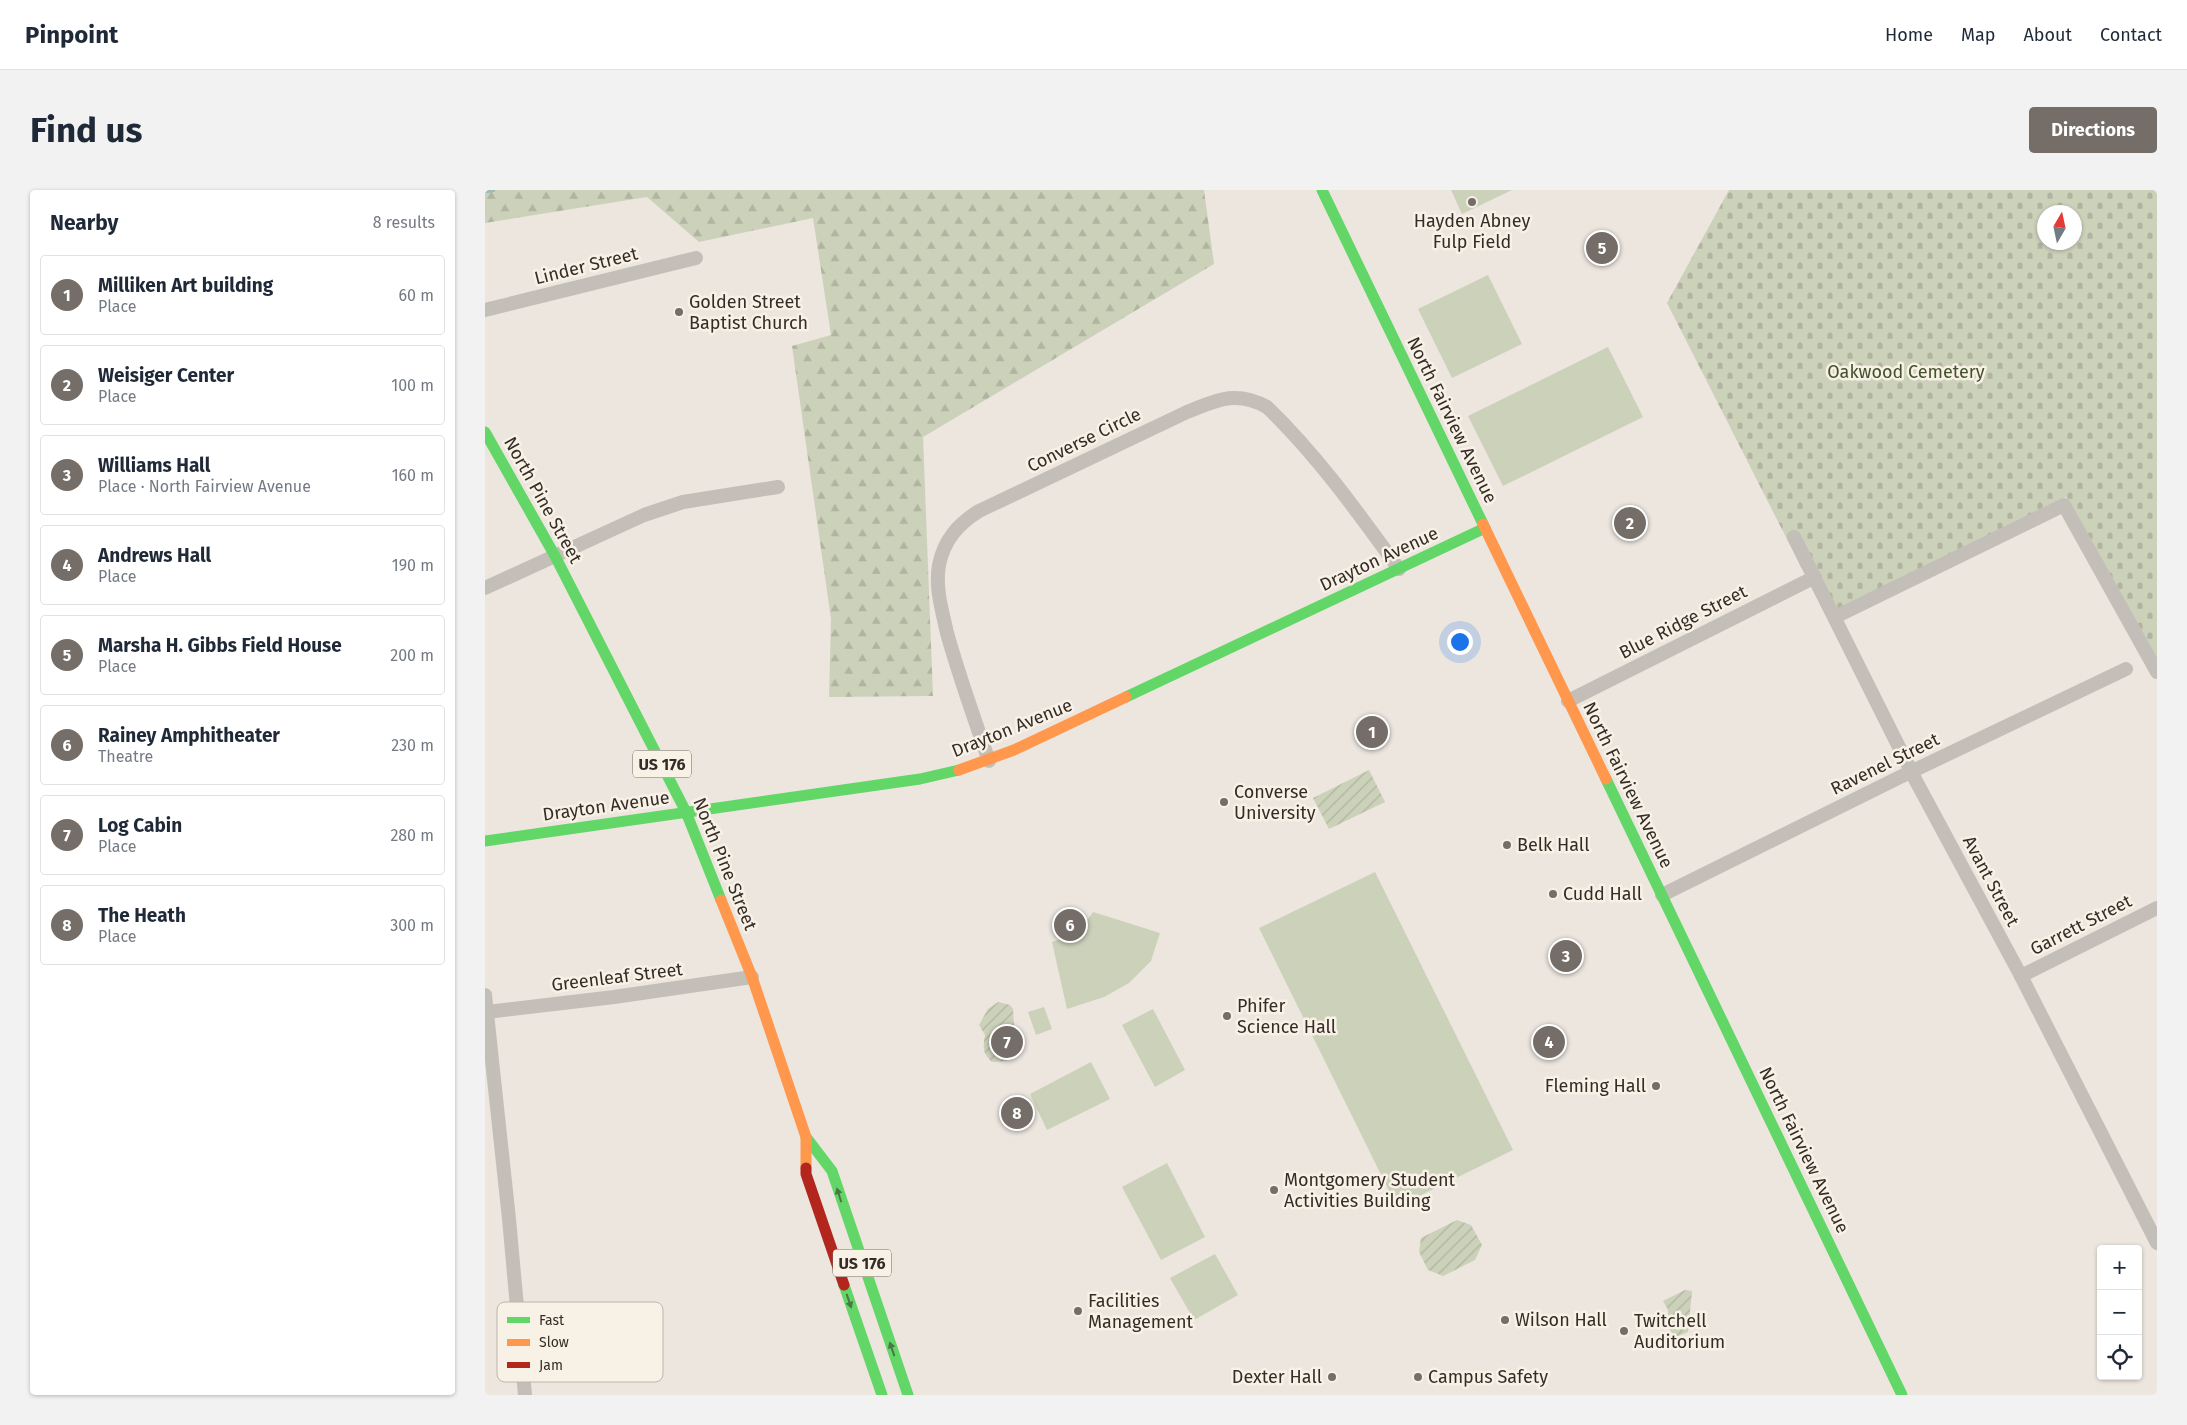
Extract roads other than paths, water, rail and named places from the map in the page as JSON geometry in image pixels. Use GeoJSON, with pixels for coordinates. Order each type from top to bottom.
{"type":"FeatureCollection","features":[{"type":"Feature","properties":{"kind":"main road","name":"North Fairview Avenue"},"geometry":{"type":"LineString","coordinates":[[1322,190],[1902,1395]]}},
{"type":"Feature","properties":{"kind":"main road","name":"North Pine Street"},"geometry":{"type":"LineString","coordinates":[[485,432],[555,556],[686,812],[752,977],[806,1137],[832,1172],[907,1395]]}},
{"type":"Feature","properties":{"kind":"main road","name":"Drayton Avenue"},"geometry":{"type":"LineString","coordinates":[[485,841],[920,778],[955,771],[989,760],[1485,528]]}},
{"type":"Feature","properties":{"kind":"main road","name":"North Pine Street"},"geometry":{"type":"LineString","coordinates":[[806,1137],[806,1174],[882,1395]]}},
{"type":"Feature","properties":{"kind":"street","name":"Linder Street"},"geometry":{"type":"LineString","coordinates":[[485,310],[696,258]]}},
{"type":"Feature","properties":{"kind":"street","name":"Converse Circle"},"geometry":{"type":"LineString","coordinates":[[989,760],[957,669],[939,599],[937,581],[939,564],[945,547],[954,531],[965,520],[979,512],[1187,412],[1222,398],[1233,397],[1257,401],[1267,407],[1316,462],[1367,525],[1399,569]]}},
{"type":"Feature","properties":{"kind":"street"},"geometry":{"type":"LineString","coordinates":[[485,588],[644,515],[683,502],[778,487]]}},
{"type":"Feature","properties":{"kind":"street"},"geometry":{"type":"LineString","coordinates":[[1835,617],[2064,505],[2157,672]]}},
{"type":"Feature","properties":{"kind":"street","name":"Avant Street"},"geometry":{"type":"LineString","coordinates":[[1794,537],[1911,772],[2021,976],[2157,1243]]}},
{"type":"Feature","properties":{"kind":"street","name":"Blue Ridge Street"},"geometry":{"type":"LineString","coordinates":[[1568,701],[1815,577]]}},
{"type":"Feature","properties":{"kind":"street","name":"Ravenel Street"},"geometry":{"type":"LineString","coordinates":[[1662,895],[1911,772],[2126,669]]}},
{"type":"Feature","properties":{"kind":"street","name":"Garrett Street"},"geometry":{"type":"LineString","coordinates":[[2021,976],[2157,908]]}},
{"type":"Feature","properties":{"kind":"street","name":"Greenleaf Street"},"geometry":{"type":"LineString","coordinates":[[487,1012],[643,993],[752,977]]}},
{"type":"Feature","properties":{"kind":"street"},"geometry":{"type":"LineString","coordinates":[[485,995],[517,1302]]}},
{"type":"Feature","properties":{"kind":"street"},"geometry":{"type":"LineString","coordinates":[[524,1382],[525,1395]]}},
{"type":"Feature","properties":{"kind":"waterway"},"geometry":{"type":"LineString","coordinates":[[485,191],[493,190]]}},
{"type":"Feature","properties":{"kind":"place","name":"Hayden Abney Fulp Field"},"geometry":{"type":"Point","coordinates":[1472,202]}},
{"type":"Feature","properties":{"kind":"place","name":"Marsha H. Gibbs Field House"},"geometry":{"type":"Point","coordinates":[1602,248]}},
{"type":"Feature","properties":{"kind":"place","name":"Golden Street Baptist Church"},"geometry":{"type":"Point","coordinates":[679,312]}},
{"type":"Feature","properties":{"kind":"place","name":"Weisiger Center"},"geometry":{"type":"Point","coordinates":[1630,523]}},
{"type":"Feature","properties":{"kind":"place","name":"Milliken Art building"},"geometry":{"type":"Point","coordinates":[1372,732]}},
{"type":"Feature","properties":{"kind":"place","name":"Converse University"},"geometry":{"type":"Point","coordinates":[1224,802]}},
{"type":"Feature","properties":{"kind":"place","name":"Belk Hall"},"geometry":{"type":"Point","coordinates":[1507,845]}},
{"type":"Feature","properties":{"kind":"place","name":"Cudd Hall"},"geometry":{"type":"Point","coordinates":[1553,894]}},
{"type":"Feature","properties":{"kind":"place","name":"Rainey Amphitheater"},"geometry":{"type":"Point","coordinates":[1070,925]}},
{"type":"Feature","properties":{"kind":"place","name":"Williams Hall"},"geometry":{"type":"Point","coordinates":[1566,956]}},
{"type":"Feature","properties":{"kind":"place","name":"Phifer Science Hall"},"geometry":{"type":"Point","coordinates":[1227,1016]}},
{"type":"Feature","properties":{"kind":"place","name":"Log Cabin"},"geometry":{"type":"Point","coordinates":[1007,1042]}},
{"type":"Feature","properties":{"kind":"place","name":"Andrews Hall"},"geometry":{"type":"Point","coordinates":[1549,1042]}},
{"type":"Feature","properties":{"kind":"place","name":"Fleming Hall"},"geometry":{"type":"Point","coordinates":[1656,1086]}},
{"type":"Feature","properties":{"kind":"place","name":"The Heath"},"geometry":{"type":"Point","coordinates":[1017,1113]}},
{"type":"Feature","properties":{"kind":"place","name":"Montgomery Student Activities Building"},"geometry":{"type":"Point","coordinates":[1274,1190]}},
{"type":"Feature","properties":{"kind":"place","name":"Facilities Management"},"geometry":{"type":"Point","coordinates":[1078,1311]}},
{"type":"Feature","properties":{"kind":"place","name":"Wilson Hall"},"geometry":{"type":"Point","coordinates":[1505,1320]}},
{"type":"Feature","properties":{"kind":"place","name":"Twitchell Auditorium"},"geometry":{"type":"Point","coordinates":[1624,1331]}},
{"type":"Feature","properties":{"kind":"place","name":"Dexter Hall"},"geometry":{"type":"Point","coordinates":[1332,1377]}},
{"type":"Feature","properties":{"kind":"place","name":"Campus Safety"},"geometry":{"type":"Point","coordinates":[1418,1377]}},
{"type":"Feature","properties":{"kind":"park label","name":"Oakwood Cemetery"},"geometry":{"type":"Point","coordinates":[1906,372]}}]}
